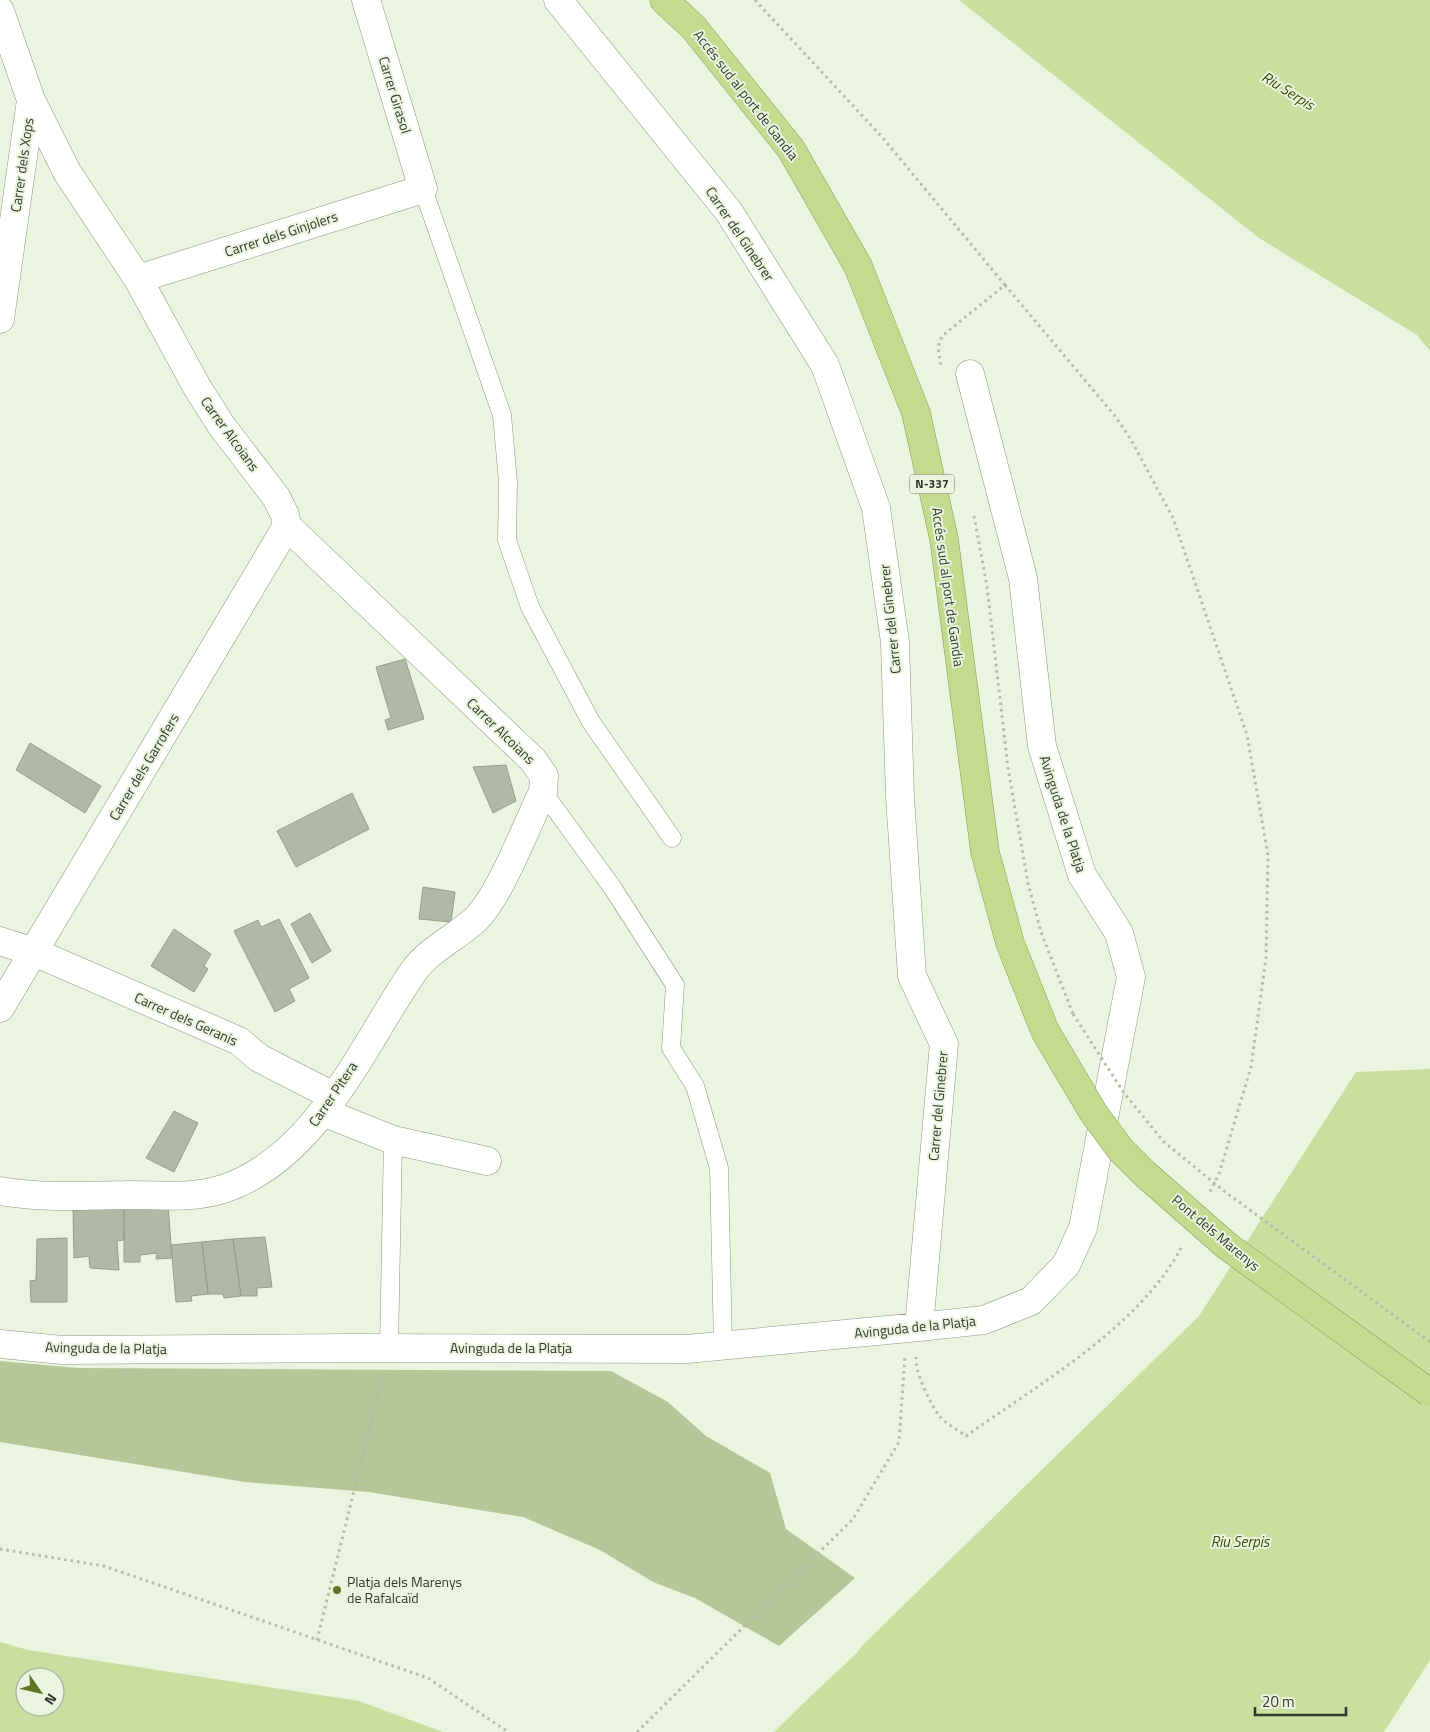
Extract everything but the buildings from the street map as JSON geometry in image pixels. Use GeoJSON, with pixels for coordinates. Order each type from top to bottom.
{"type":"FeatureCollection","features":[{"type":"Feature","properties":{"kind":"highway","name":"Accés sud al port de Gandia"},"geometry":{"type":"LineString","coordinates":[[664,0],[694,28],[791,149],[858,266],[916,413],[944,539],[985,852],[1010,943],[1045,1031]]}},
{"type":"Feature","properties":{"kind":"highway","name":"Pont dels Marenys"},"geometry":{"type":"LineString","coordinates":[[1045,1031],[1093,1112],[1120,1149],[1145,1174],[1227,1246],[1430,1393]]}},
{"type":"Feature","properties":{"kind":"street","name":"Carrer Girasol"},"geometry":{"type":"LineString","coordinates":[[366,0],[424,189]]}},
{"type":"Feature","properties":{"kind":"street","name":"Carrer del Ginebrer"},"geometry":{"type":"LineString","coordinates":[[558,0],[728,212],[825,365],[876,508],[895,642],[900,797],[912,976],[944,1044],[913,1328]]}},
{"type":"Feature","properties":{"kind":"street","name":"Carrer Alcoians"},"geometry":{"type":"LineString","coordinates":[[0,11],[32,100],[67,172],[138,280],[197,387],[221,425],[276,497],[285,515],[287,526],[533,760],[544,776],[543,792]]}},
{"type":"Feature","properties":{"kind":"street","name":"Carrer dels Xops"},"geometry":{"type":"LineString","coordinates":[[0,319],[32,100]]}},
{"type":"Feature","properties":{"kind":"street","name":"Carrer dels Ginjolers"},"geometry":{"type":"LineString","coordinates":[[138,280],[424,189]]}},
{"type":"Feature","properties":{"kind":"street","name":"Avinguda de la Platja"},"geometry":{"type":"LineString","coordinates":[[0,1344],[62,1350],[687,1349],[984,1320],[1031,1301],[1066,1265],[1083,1228],[1131,977],[1119,933],[1082,875],[1042,746],[1023,578],[970,374]]}},
{"type":"Feature","properties":{"kind":"street","name":"Carrer dels Garrofers"},"geometry":{"type":"LineString","coordinates":[[0,1008],[287,526]]}},
{"type":"Feature","properties":{"kind":"street","name":"Carrer Pitera"},"geometry":{"type":"LineString","coordinates":[[0,1191],[49,1196],[196,1194],[226,1188],[275,1160],[298,1142],[328,1104],[414,970],[477,918],[492,898],[543,792]]}},
{"type":"Feature","properties":{"kind":"street"},"geometry":{"type":"LineString","coordinates":[[0,941],[34,952]]}},
{"type":"Feature","properties":{"kind":"street","name":"Carrer dels Geranis"},"geometry":{"type":"LineString","coordinates":[[34,952],[239,1041],[259,1058],[328,1104],[393,1140],[487,1161]]}},
{"type":"Feature","properties":{"kind":"lane"},"geometry":{"type":"LineString","coordinates":[[424,189],[502,415],[508,482],[507,540],[530,607],[591,722],[672,838]]}},
{"type":"Feature","properties":{"kind":"lane"},"geometry":{"type":"LineString","coordinates":[[543,792],[612,888],[675,985],[671,1048],[696,1086],[719,1168],[723,1346]]}},
{"type":"Feature","properties":{"kind":"lane"},"geometry":{"type":"LineString","coordinates":[[390,1348],[393,1140]]}},
{"type":"Feature","properties":{"kind":"path"},"geometry":{"type":"LineString","coordinates":[[1005,285],[1115,416],[1152,478],[1173,518],[1247,735],[1268,855],[1266,958],[1251,1067],[1220,1174],[1206,1200]]}},
{"type":"Feature","properties":{"kind":"path"},"geometry":{"type":"LineString","coordinates":[[1041,932],[1074,1014],[1124,1093],[1164,1142],[1224,1190],[1430,1342]]}},
{"type":"Feature","properties":{"kind":"path"},"geometry":{"type":"LineString","coordinates":[[913,1328],[916,1362],[924,1387],[939,1416],[966,1436],[1114,1331],[1170,1269],[1184,1243]]}},
{"type":"Feature","properties":{"kind":"path"},"geometry":{"type":"LineString","coordinates":[[637,1732],[853,1519],[899,1442],[913,1328]]}},
{"type":"Feature","properties":{"kind":"path"},"geometry":{"type":"LineString","coordinates":[[317,1640],[390,1348]]}},
{"type":"Feature","properties":{"kind":"path"},"geometry":{"type":"LineString","coordinates":[[0,1549],[104,1566],[428,1678],[508,1732]]}},
{"type":"Feature","properties":{"kind":"shaded area"},"geometry":{"type":"Polygon","coordinates":[[[0,1361],[77,1368],[611,1371],[668,1402],[706,1436],[770,1473],[786,1529],[855,1578],[779,1646],[695,1598],[653,1582],[600,1550],[523,1517],[369,1492],[245,1482],[0,1442],[0,1361]]]}},
{"type":"Feature","properties":{"kind":"water","name":"Riu Serpis"},"geometry":{"type":"Polygon","coordinates":[[[959,0],[1430,0],[1430,351],[1417,335],[1259,238],[959,0]]]}},
{"type":"Feature","properties":{"kind":"water","name":"Riu Serpis"},"geometry":{"type":"Polygon","coordinates":[[[1430,1069],[1430,1660],[1384,1732],[774,1732],[1199,1316],[1356,1072],[1430,1069]]]}},
{"type":"Feature","properties":{"kind":"water"},"geometry":{"type":"Polygon","coordinates":[[[0,1642],[28,1650],[359,1701],[443,1732],[0,1732],[0,1642]]]}},
{"type":"Feature","properties":{"kind":"pier"},"geometry":{"type":"Polygon","coordinates":[[[865,1641],[857,1653],[772,1732],[773,1730],[865,1641]]]}},
{"type":"Feature","properties":{"kind":"place","name":"Platja dels Marenys de Rafalcaïd"},"geometry":{"type":"Point","coordinates":[337,1590]}}]}
